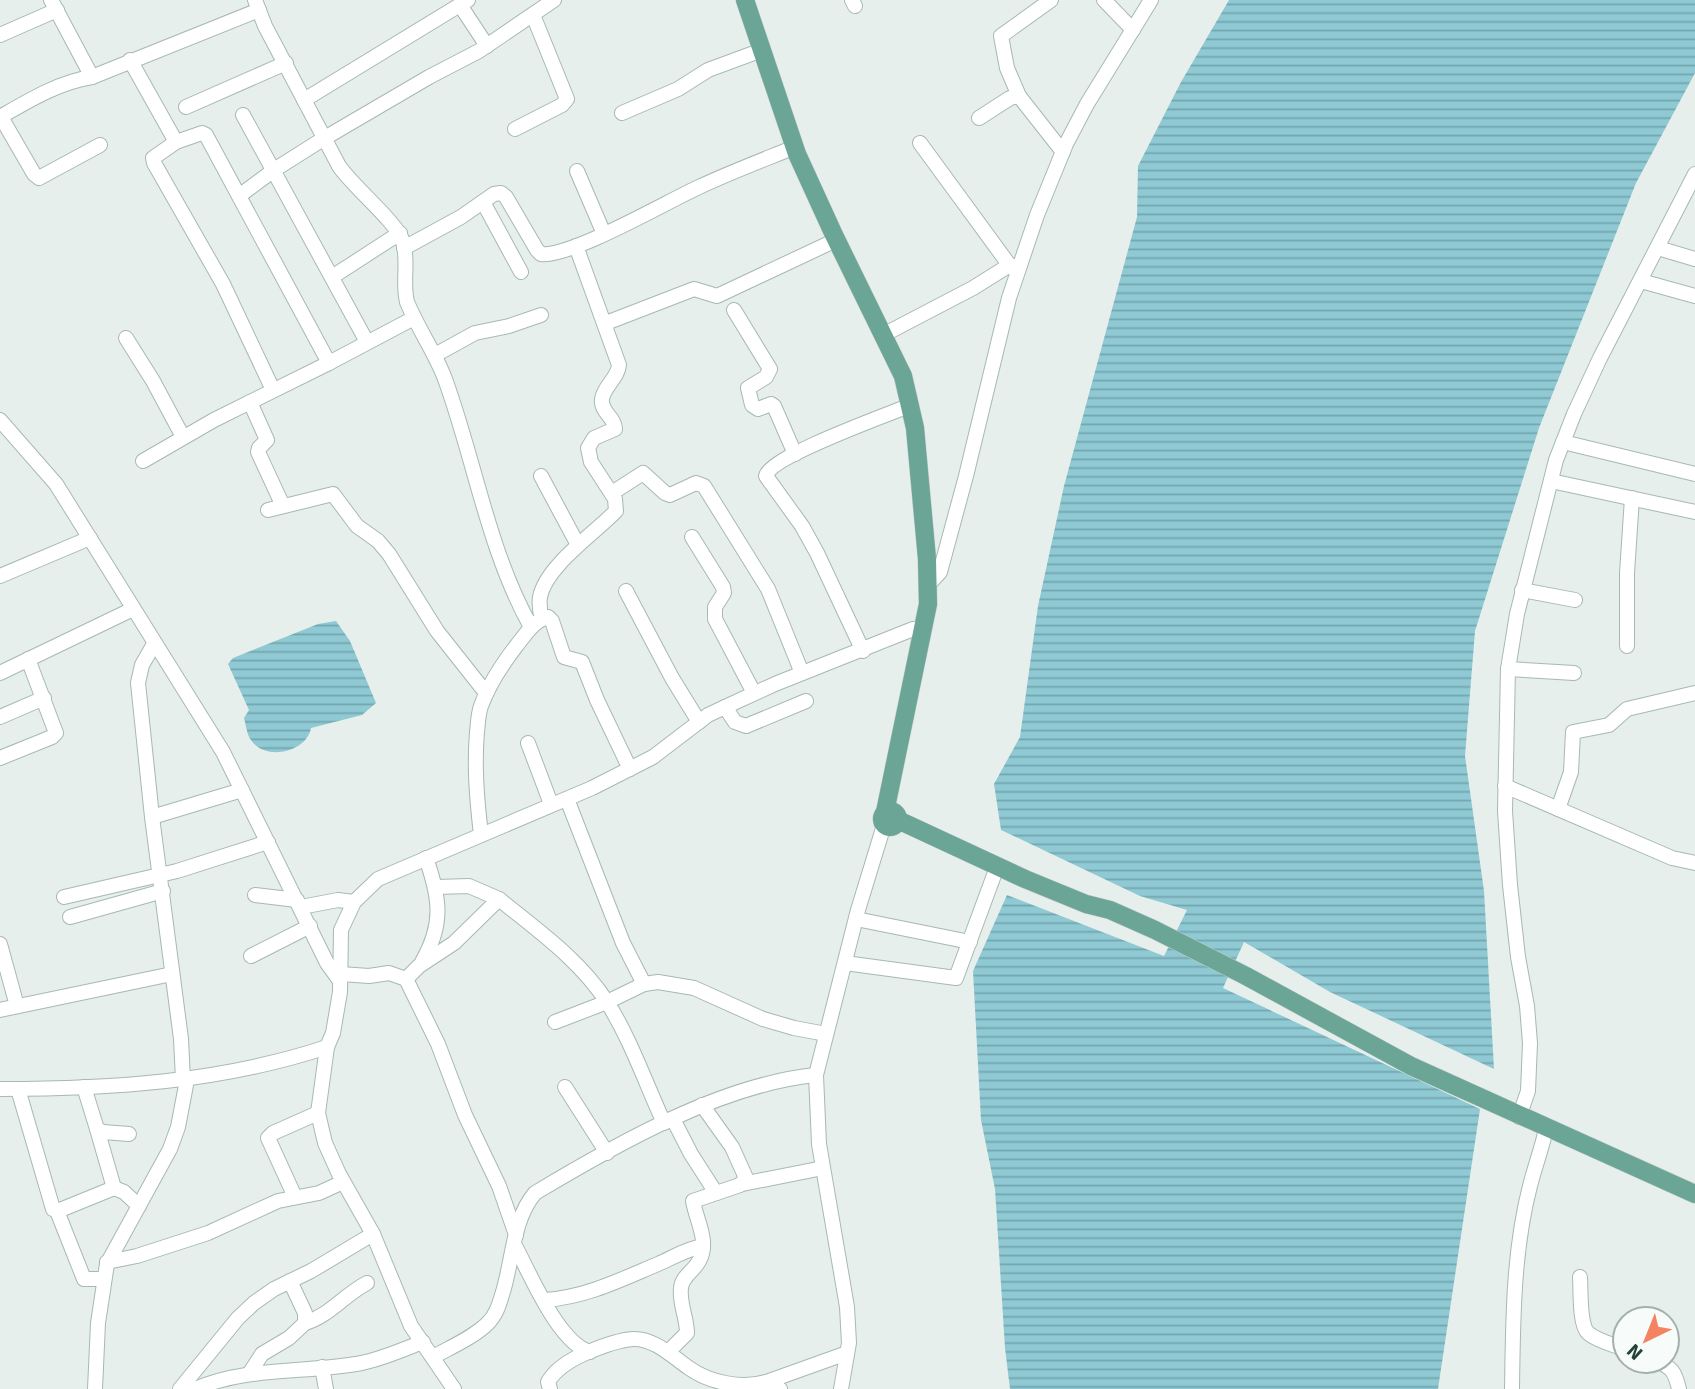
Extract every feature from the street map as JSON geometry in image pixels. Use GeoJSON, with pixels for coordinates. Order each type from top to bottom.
{"type":"FeatureCollection","features":[{"type":"Feature","properties":{"kind":"main road"},"geometry":{"type":"LineString","coordinates":[[745,0],[794,147],[903,376],[911,405],[919,460],[928,585],[924,628],[889,819],[1061,894],[1110,910],[1155,930],[1411,1066],[1695,1194]]}},
{"type":"Feature","properties":{"kind":"street"},"geometry":{"type":"LineString","coordinates":[[239,196],[323,139],[487,46],[554,0]]}},
{"type":"Feature","properties":{"kind":"street"},"geometry":{"type":"LineString","coordinates":[[1051,0],[1001,36],[1007,68],[1019,96],[1063,152]]}},
{"type":"Feature","properties":{"kind":"street"},"geometry":{"type":"LineString","coordinates":[[1104,0],[1133,30]]}},
{"type":"Feature","properties":{"kind":"street"},"geometry":{"type":"LineString","coordinates":[[928,585],[940,572],[966,476],[1015,265],[1063,152],[1087,104],[1151,0]]}},
{"type":"Feature","properties":{"kind":"street"},"geometry":{"type":"LineString","coordinates":[[304,100],[464,3],[487,46]]}},
{"type":"Feature","properties":{"kind":"street"},"geometry":{"type":"LineString","coordinates":[[100,145],[39,177],[34,174],[0,117],[55,88],[92,77],[259,4],[265,26],[323,139],[348,178],[400,233],[404,248],[404,290],[414,318],[435,355],[454,404],[515,598],[537,623]]}},
{"type":"Feature","properties":{"kind":"street"},"geometry":{"type":"LineString","coordinates":[[0,35],[54,5],[92,77]]}},
{"type":"Feature","properties":{"kind":"street"},"geometry":{"type":"LineString","coordinates":[[515,129],[567,99],[533,15]]}},
{"type":"Feature","properties":{"kind":"street"},"geometry":{"type":"LineString","coordinates":[[622,113],[678,89],[708,70],[762,50]]}},
{"type":"Feature","properties":{"kind":"street"},"geometry":{"type":"LineString","coordinates":[[130,60],[176,142]]}},
{"type":"Feature","properties":{"kind":"street"},"geometry":{"type":"LineString","coordinates":[[186,107],[286,63]]}},
{"type":"Feature","properties":{"kind":"street"},"geometry":{"type":"LineString","coordinates":[[979,118],[1010,98],[1019,96]]}},
{"type":"Feature","properties":{"kind":"street"},"geometry":{"type":"LineString","coordinates":[[243,115],[367,342]]}},
{"type":"Feature","properties":{"kind":"street"},"geometry":{"type":"LineString","coordinates":[[273,390],[223,284],[154,163],[156,154],[176,142],[202,133],[206,135],[329,363]]}},
{"type":"Feature","properties":{"kind":"street"},"geometry":{"type":"LineString","coordinates":[[920,143],[1015,265]]}},
{"type":"Feature","properties":{"kind":"street"},"geometry":{"type":"LineString","coordinates":[[404,248],[498,193],[503,194],[541,254],[549,254],[604,234],[701,186],[794,147]]}},
{"type":"Feature","properties":{"kind":"street"},"geometry":{"type":"LineString","coordinates":[[578,171],[604,234]]}},
{"type":"Feature","properties":{"kind":"street"},"geometry":{"type":"LineString","coordinates":[[1519,1116],[1528,1091],[1530,1043],[1511,894],[1505,786],[1508,669],[1522,590],[1563,442],[1600,358],[1690,194],[1695,174]]}},
{"type":"Feature","properties":{"kind":"street"},"geometry":{"type":"LineString","coordinates":[[483,202],[521,272]]}},
{"type":"Feature","properties":{"kind":"street"},"geometry":{"type":"LineString","coordinates":[[332,277],[400,233]]}},
{"type":"Feature","properties":{"kind":"street"},"geometry":{"type":"LineString","coordinates":[[606,323],[694,289],[717,296],[836,240]]}},
{"type":"Feature","properties":{"kind":"street"},"geometry":{"type":"LineString","coordinates":[[537,623],[543,587],[578,545],[616,511],[615,499],[588,454],[594,438],[615,429],[615,423],[601,401],[618,373],[619,365],[576,246]]}},
{"type":"Feature","properties":{"kind":"street"},"geometry":{"type":"LineString","coordinates":[[1658,248],[1695,259]]}},
{"type":"Feature","properties":{"kind":"street"},"geometry":{"type":"LineString","coordinates":[[883,335],[1015,265]]}},
{"type":"Feature","properties":{"kind":"street"},"geometry":{"type":"LineString","coordinates":[[1641,281],[1695,296]]}},
{"type":"Feature","properties":{"kind":"street"},"geometry":{"type":"LineString","coordinates":[[734,310],[770,369],[766,377],[748,388],[751,405],[758,409],[771,404],[774,406],[794,454]]}},
{"type":"Feature","properties":{"kind":"street"},"geometry":{"type":"LineString","coordinates":[[435,355],[475,332],[509,326],[541,315]]}},
{"type":"Feature","properties":{"kind":"street"},"geometry":{"type":"LineString","coordinates":[[143,461],[183,437],[414,318]]}},
{"type":"Feature","properties":{"kind":"street"},"geometry":{"type":"LineString","coordinates":[[126,338],[183,437]]}},
{"type":"Feature","properties":{"kind":"street"},"geometry":{"type":"LineString","coordinates":[[250,402],[267,440],[258,448],[258,452],[283,506]]}},
{"type":"Feature","properties":{"kind":"street"},"geometry":{"type":"LineString","coordinates":[[863,650],[812,544],[766,476],[767,470],[794,454],[911,405]]}},
{"type":"Feature","properties":{"kind":"street"},"geometry":{"type":"LineString","coordinates":[[0,420],[56,484],[223,752],[327,962],[340,977]]}},
{"type":"Feature","properties":{"kind":"street"},"geometry":{"type":"LineString","coordinates":[[1563,442],[1695,474]]}},
{"type":"Feature","properties":{"kind":"street"},"geometry":{"type":"LineString","coordinates":[[612,493],[643,473],[670,495],[696,482],[705,486],[768,589],[802,673]]}},
{"type":"Feature","properties":{"kind":"street"},"geometry":{"type":"LineString","coordinates":[[541,476],[578,545]]}},
{"type":"Feature","properties":{"kind":"street"},"geometry":{"type":"LineString","coordinates":[[1551,481],[1695,512]]}},
{"type":"Feature","properties":{"kind":"street"},"geometry":{"type":"LineString","coordinates":[[268,510],[333,494],[357,526],[378,541],[389,554],[438,631],[486,694]]}},
{"type":"Feature","properties":{"kind":"street"},"geometry":{"type":"LineString","coordinates":[[1628,646],[1627,573],[1632,498]]}},
{"type":"Feature","properties":{"kind":"street"},"geometry":{"type":"LineString","coordinates":[[692,537],[723,587],[724,593],[715,607],[715,619],[754,693]]}},
{"type":"Feature","properties":{"kind":"street"},"geometry":{"type":"LineString","coordinates":[[0,576],[90,538]]}},
{"type":"Feature","properties":{"kind":"street"},"geometry":{"type":"LineString","coordinates":[[1522,590],[1575,600]]}},
{"type":"Feature","properties":{"kind":"street"},"geometry":{"type":"LineString","coordinates":[[626,591],[671,678],[699,722]]}},
{"type":"Feature","properties":{"kind":"street"},"geometry":{"type":"LineString","coordinates":[[0,673],[133,609]]}},
{"type":"Feature","properties":{"kind":"street"},"geometry":{"type":"LineString","coordinates":[[481,835],[475,753],[480,708],[514,649],[537,623],[548,617],[552,621],[564,657],[583,662],[597,700],[630,769]]}},
{"type":"Feature","properties":{"kind":"street"},"geometry":{"type":"LineString","coordinates":[[454,1389],[411,1326],[373,1234],[343,1182],[325,1143],[318,1113],[327,1046],[333,1033],[340,977],[341,930],[354,902],[378,879],[567,799],[653,757],[699,722],[754,693],[914,629],[924,628]]}},
{"type":"Feature","properties":{"kind":"street"},"geometry":{"type":"LineString","coordinates":[[94,1389],[98,1323],[107,1262],[170,1149],[178,1127],[185,1080],[138,683],[142,665],[154,644]]}},
{"type":"Feature","properties":{"kind":"street"},"geometry":{"type":"LineString","coordinates":[[0,758],[55,735],[56,731],[28,659]]}},
{"type":"Feature","properties":{"kind":"street"},"geometry":{"type":"LineString","coordinates":[[1508,669],[1574,673]]}},
{"type":"Feature","properties":{"kind":"street"},"geometry":{"type":"LineString","coordinates":[[1558,809],[1571,772],[1573,732],[1609,725],[1627,709],[1695,693]]}},
{"type":"Feature","properties":{"kind":"street"},"geometry":{"type":"LineString","coordinates":[[0,717],[44,698]]}},
{"type":"Feature","properties":{"kind":"street"},"geometry":{"type":"LineString","coordinates":[[725,707],[735,722],[746,726],[806,701]]}},
{"type":"Feature","properties":{"kind":"street"},"geometry":{"type":"LineString","coordinates":[[528,743],[551,804]]}},
{"type":"Feature","properties":{"kind":"street"},"geometry":{"type":"LineString","coordinates":[[1505,786],[1672,858],[1695,863]]}},
{"type":"Feature","properties":{"kind":"street"},"geometry":{"type":"LineString","coordinates":[[152,817],[242,790]]}},
{"type":"Feature","properties":{"kind":"street"},"geometry":{"type":"LineString","coordinates":[[567,799],[623,943],[644,984]]}},
{"type":"Feature","properties":{"kind":"street"},"geometry":{"type":"LineString","coordinates":[[841,1389],[849,1343],[847,1307],[819,1144],[816,1075],[856,919],[889,819]]}},
{"type":"Feature","properties":{"kind":"street"},"geometry":{"type":"LineString","coordinates":[[64,897],[192,866],[268,842]]}},
{"type":"Feature","properties":{"kind":"street"},"geometry":{"type":"LineString","coordinates":[[419,966],[436,934],[439,909],[436,887],[426,858]]}},
{"type":"Feature","properties":{"kind":"street"},"geometry":{"type":"LineString","coordinates":[[845,963],[956,978],[997,867]]}},
{"type":"Feature","properties":{"kind":"street"},"geometry":{"type":"LineString","coordinates":[[436,887],[469,886],[499,899],[579,966],[607,1002],[668,1121],[716,1193]]}},
{"type":"Feature","properties":{"kind":"street"},"geometry":{"type":"LineString","coordinates":[[70,917],[163,891]]}},
{"type":"Feature","properties":{"kind":"street"},"geometry":{"type":"LineString","coordinates":[[255,895],[299,903],[338,900],[354,902]]}},
{"type":"Feature","properties":{"kind":"street"},"geometry":{"type":"LineString","coordinates":[[406,979],[419,966],[454,943],[499,899]]}},
{"type":"Feature","properties":{"kind":"street"},"geometry":{"type":"LineString","coordinates":[[856,919],[970,942]]}},
{"type":"Feature","properties":{"kind":"street"},"geometry":{"type":"LineString","coordinates":[[251,956],[310,926]]}},
{"type":"Feature","properties":{"kind":"street"},"geometry":{"type":"LineString","coordinates":[[0,944],[17,1006]]}},
{"type":"Feature","properties":{"kind":"street"},"geometry":{"type":"LineString","coordinates":[[340,977],[389,973],[406,979],[438,1044],[465,1115],[490,1164],[515,1239],[545,1300],[564,1332],[581,1349],[590,1352]]}},
{"type":"Feature","properties":{"kind":"street"},"geometry":{"type":"LineString","coordinates":[[0,1010],[172,974]]}},
{"type":"Feature","properties":{"kind":"street"},"geometry":{"type":"LineString","coordinates":[[555,1022],[644,984],[667,983],[694,988],[763,1019],[826,1034]]}},
{"type":"Feature","properties":{"kind":"street"},"geometry":{"type":"LineString","coordinates":[[0,1089],[185,1080],[281,1062],[327,1046]]}},
{"type":"Feature","properties":{"kind":"street"},"geometry":{"type":"LineString","coordinates":[[433,1357],[488,1324],[497,1312],[510,1270],[515,1239],[527,1203],[536,1194],[607,1153],[702,1105],[770,1083],[816,1075]]}},
{"type":"Feature","properties":{"kind":"street"},"geometry":{"type":"LineString","coordinates":[[84,1087],[114,1188]]}},
{"type":"Feature","properties":{"kind":"street"},"geometry":{"type":"LineString","coordinates":[[565,1087],[607,1153]]}},
{"type":"Feature","properties":{"kind":"street"},"geometry":{"type":"LineString","coordinates":[[18,1089],[50,1203],[57,1211],[84,1279],[104,1279]]}},
{"type":"Feature","properties":{"kind":"street"},"geometry":{"type":"LineString","coordinates":[[702,1105],[742,1165],[746,1178],[742,1184]]}},
{"type":"Feature","properties":{"kind":"street"},"geometry":{"type":"LineString","coordinates":[[295,1197],[268,1138],[273,1133],[318,1113]]}},
{"type":"Feature","properties":{"kind":"street"},"geometry":{"type":"LineString","coordinates":[[97,1129],[129,1134]]}},
{"type":"Feature","properties":{"kind":"street"},"geometry":{"type":"LineString","coordinates":[[1512,1389],[1513,1326],[1520,1242],[1530,1186],[1546,1129]]}},
{"type":"Feature","properties":{"kind":"street"},"geometry":{"type":"LineString","coordinates":[[668,1352],[687,1333],[681,1284],[699,1261],[703,1246],[693,1201],[742,1184],[823,1168]]}},
{"type":"Feature","properties":{"kind":"street"},"geometry":{"type":"LineString","coordinates":[[107,1262],[138,1256],[208,1233],[278,1201],[319,1194],[343,1182]]}},
{"type":"Feature","properties":{"kind":"street"},"geometry":{"type":"LineString","coordinates":[[57,1211],[114,1188],[124,1192],[139,1206]]}},
{"type":"Feature","properties":{"kind":"street"},"geometry":{"type":"LineString","coordinates":[[180,1389],[238,1318],[274,1289],[373,1234]]}},
{"type":"Feature","properties":{"kind":"street"},"geometry":{"type":"LineString","coordinates":[[545,1300],[579,1296],[682,1251],[703,1246]]}},
{"type":"Feature","properties":{"kind":"street"},"geometry":{"type":"LineString","coordinates":[[1580,1277],[1583,1319],[1587,1331],[1595,1338],[1611,1344]]}},
{"type":"Feature","properties":{"kind":"street"},"geometry":{"type":"LineString","coordinates":[[290,1281],[305,1312],[304,1324]]}},
{"type":"Feature","properties":{"kind":"street"},"geometry":{"type":"LineString","coordinates":[[249,1374],[262,1354],[289,1338],[304,1324],[325,1315],[346,1295],[367,1283]]}},
{"type":"Feature","properties":{"kind":"street"},"geometry":{"type":"LineString","coordinates":[[550,1389],[548,1382],[554,1373],[572,1360],[634,1339],[653,1344],[690,1369],[711,1379],[752,1387],[847,1353]]}},
{"type":"Feature","properties":{"kind":"street"},"geometry":{"type":"LineString","coordinates":[[195,1389],[225,1378],[249,1374],[359,1364],[423,1342]]}},
{"type":"Feature","properties":{"kind":"street"},"geometry":{"type":"LineString","coordinates":[[321,1367],[326,1389]]}},
{"type":"Feature","properties":{"kind":"street"},"geometry":{"type":"LineString","coordinates":[[766,1382],[780,1389]]}},
{"type":"Feature","properties":{"kind":"water"},"geometry":{"type":"Polygon","coordinates":[[[1229,0],[1695,0],[1695,73],[1636,183],[1539,428],[1475,631],[1465,756],[1484,891],[1494,1069],[1330,992],[1244,942],[1223,988],[1480,1109],[1438,1389],[1010,1389],[995,1189],[981,1120],[973,971],[1007,895],[1164,956],[1187,910],[1140,896],[1001,830],[994,784],[1020,737],[1038,606],[1064,486],[1137,217],[1138,166],[1181,82],[1229,0]]]}},
{"type":"Feature","properties":{"kind":"water"},"geometry":{"type":"Polygon","coordinates":[[[336,621],[350,641],[376,703],[362,715],[311,728],[308,736],[294,748],[275,752],[257,747],[248,735],[244,718],[249,710],[228,664],[233,658],[318,624],[336,621]]]}}]}
